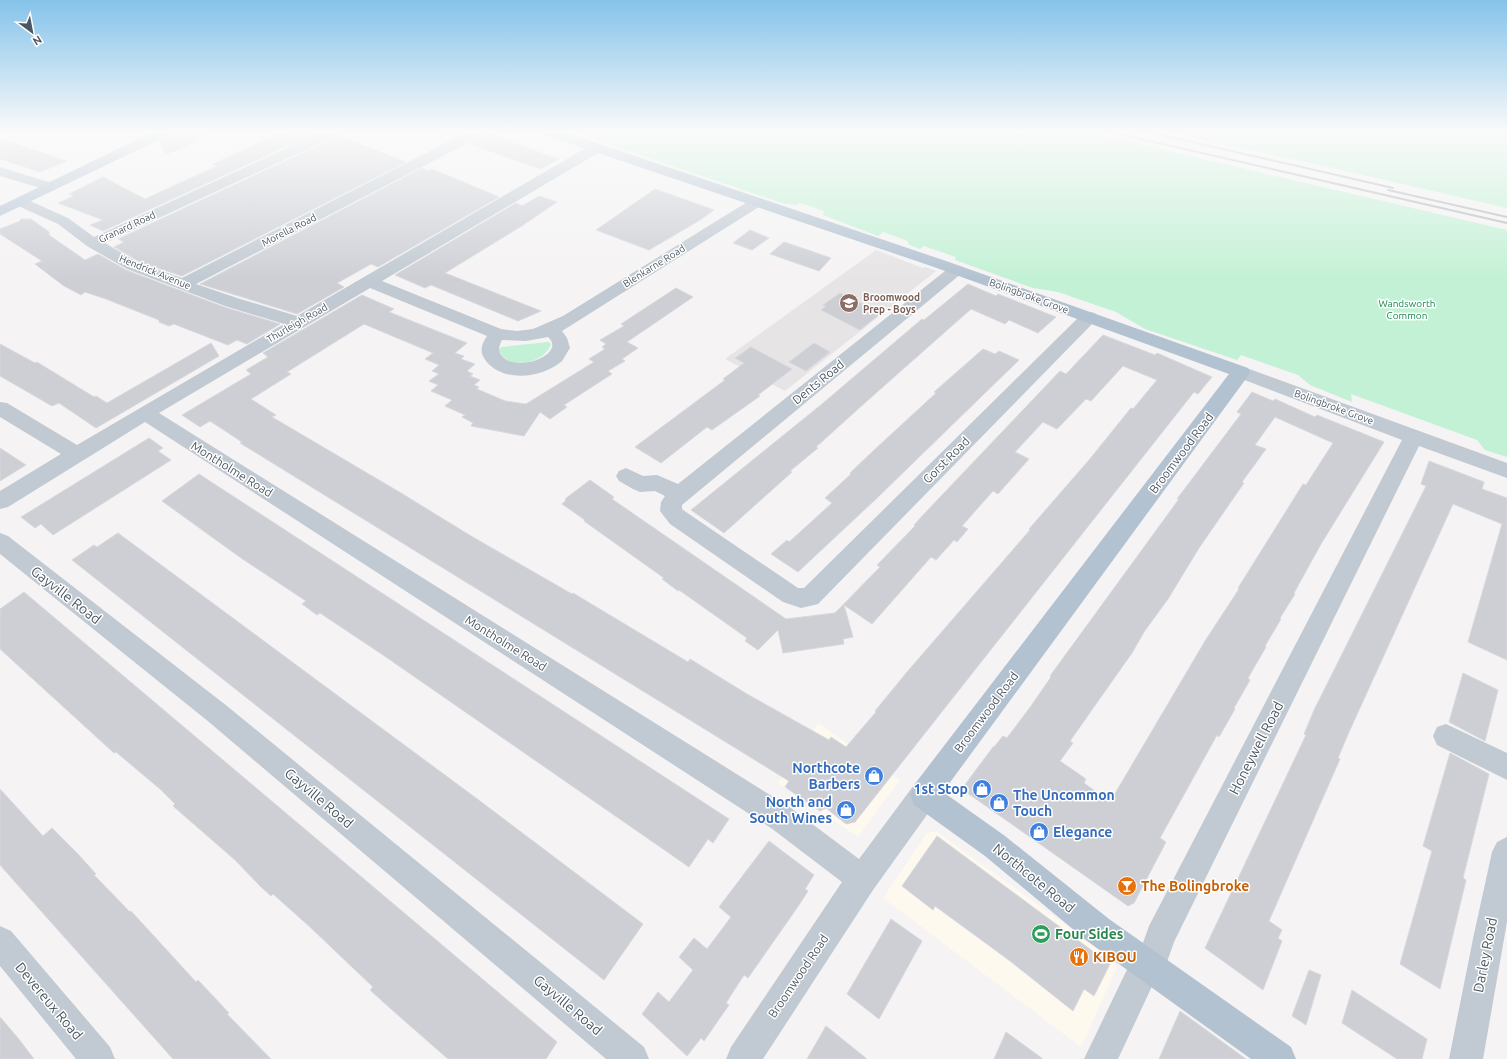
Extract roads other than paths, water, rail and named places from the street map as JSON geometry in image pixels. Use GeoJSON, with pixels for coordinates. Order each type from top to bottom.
{"type":"FeatureCollection","features":[{"type":"Feature","properties":{"kind":"main road"},"geometry":{"type":"LineString","coordinates":[[0,212],[64,180]]}},
{"type":"Feature","properties":{"kind":"main road","name":"Bolingbroke Grove"},"geometry":{"type":"LineString","coordinates":[[693,180],[956,270],[1241,372]]}},
{"type":"Feature","properties":{"kind":"main road","name":"Broomwood Road"},"geometry":{"type":"LineString","coordinates":[[924,795],[1241,372]]}},
{"type":"Feature","properties":{"kind":"main road","name":"Northcote Road"},"geometry":{"type":"LineString","coordinates":[[924,795],[995,846],[1098,930],[1279,1059]]}},
{"type":"Feature","properties":{"kind":"street"},"geometry":{"type":"LineString","coordinates":[[29,180],[50,187]]}},
{"type":"Feature","properties":{"kind":"street","name":"Granard Road"},"geometry":{"type":"LineString","coordinates":[[93,243],[228,180]]}},
{"type":"Feature","properties":{"kind":"street","name":"Morella Road"},"geometry":{"type":"LineString","coordinates":[[183,284],[384,180]]}},
{"type":"Feature","properties":{"kind":"street","name":"Thurleigh Road"},"geometry":{"type":"LineString","coordinates":[[0,501],[145,413],[541,180]]}},
{"type":"Feature","properties":{"kind":"street","name":"Hendrick Avenue"},"geometry":{"type":"LineString","coordinates":[[21,202],[63,221],[93,243],[133,266],[231,302],[298,323]]}},
{"type":"Feature","properties":{"kind":"street","name":"Blenkarne Road"},"geometry":{"type":"LineString","coordinates":[[369,282],[497,334],[514,337],[534,335],[550,330],[757,202]]}},
{"type":"Feature","properties":{"kind":"street","name":"Dents Road"},"geometry":{"type":"LineString","coordinates":[[680,494],[956,270]]}},
{"type":"Feature","properties":{"kind":"street","name":"Gorst Road"},"geometry":{"type":"LineString","coordinates":[[680,494],[672,502],[671,511],[678,518],[791,595],[801,598],[810,597],[1089,317]]}},
{"type":"Feature","properties":{"kind":"street"},"geometry":{"type":"LineString","coordinates":[[497,334],[490,346],[491,355],[495,362],[501,367],[524,370],[536,368],[557,355],[561,345],[559,338],[550,330]]}},
{"type":"Feature","properties":{"kind":"street","name":"Bolingbroke Grove"},"geometry":{"type":"LineString","coordinates":[[1241,372],[1507,471]]}},
{"type":"Feature","properties":{"kind":"street"},"geometry":{"type":"LineString","coordinates":[[0,408],[76,454]]}},
{"type":"Feature","properties":{"kind":"street","name":"Montholme Road"},"geometry":{"type":"LineString","coordinates":[[145,413],[781,818],[862,879]]}},
{"type":"Feature","properties":{"kind":"street","name":"Honeywell Road"},"geometry":{"type":"LineString","coordinates":[[1101,1059],[1144,968],[1150,968],[1160,937],[1414,436]]}},
{"type":"Feature","properties":{"kind":"street"},"geometry":{"type":"LineString","coordinates":[[626,476],[640,484],[657,483],[680,494]]}},
{"type":"Feature","properties":{"kind":"street","name":"Gayville Road"},"geometry":{"type":"LineString","coordinates":[[0,542],[218,714],[632,1059]]}},
{"type":"Feature","properties":{"kind":"street"},"geometry":{"type":"LineString","coordinates":[[1446,736],[1507,767]]}},
{"type":"Feature","properties":{"kind":"street","name":"Broomwood Road"},"geometry":{"type":"LineString","coordinates":[[743,1059],[862,879],[924,795]]}},
{"type":"Feature","properties":{"kind":"street","name":"Darley Road"},"geometry":{"type":"LineString","coordinates":[[1466,1059],[1489,934],[1507,852]]}},
{"type":"Feature","properties":{"kind":"street","name":"Devereux Road"},"geometry":{"type":"LineString","coordinates":[[0,942],[98,1059]]}},
{"type":"Feature","properties":{"kind":"railway"},"geometry":{"type":"LineString","coordinates":[[1321,180],[1507,223]]}},
{"type":"Feature","properties":{"kind":"railway"},"geometry":{"type":"LineString","coordinates":[[1360,180],[1393,188]]}},
{"type":"Feature","properties":{"kind":"railway"},"geometry":{"type":"LineString","coordinates":[[1388,190],[1507,217]]}},
{"type":"Feature","properties":{"kind":"place","name":"Broomwood Prep - Boys"},"geometry":{"type":"Point","coordinates":[849,303]}},
{"type":"Feature","properties":{"kind":"place","name":"Northcote Barbers"},"geometry":{"type":"Point","coordinates":[874,776]}},
{"type":"Feature","properties":{"kind":"place","name":"1st Stop"},"geometry":{"type":"Point","coordinates":[982,789]}},
{"type":"Feature","properties":{"kind":"place","name":"The Uncommon Touch"},"geometry":{"type":"Point","coordinates":[999,803]}},
{"type":"Feature","properties":{"kind":"place","name":"North and South Wines"},"geometry":{"type":"Point","coordinates":[846,810]}},
{"type":"Feature","properties":{"kind":"place","name":"Elegance"},"geometry":{"type":"Point","coordinates":[1039,832]}},
{"type":"Feature","properties":{"kind":"place","name":"The Bolingbroke"},"geometry":{"type":"Point","coordinates":[1127,886]}},
{"type":"Feature","properties":{"kind":"place","name":"Four Sides"},"geometry":{"type":"Point","coordinates":[1041,934]}},
{"type":"Feature","properties":{"kind":"place","name":"KIBOU"},"geometry":{"type":"Point","coordinates":[1079,957]}},
{"type":"Feature","properties":{"kind":"park label","name":"Wandsworth Common"},"geometry":{"type":"Point","coordinates":[1407,308]}}]}
